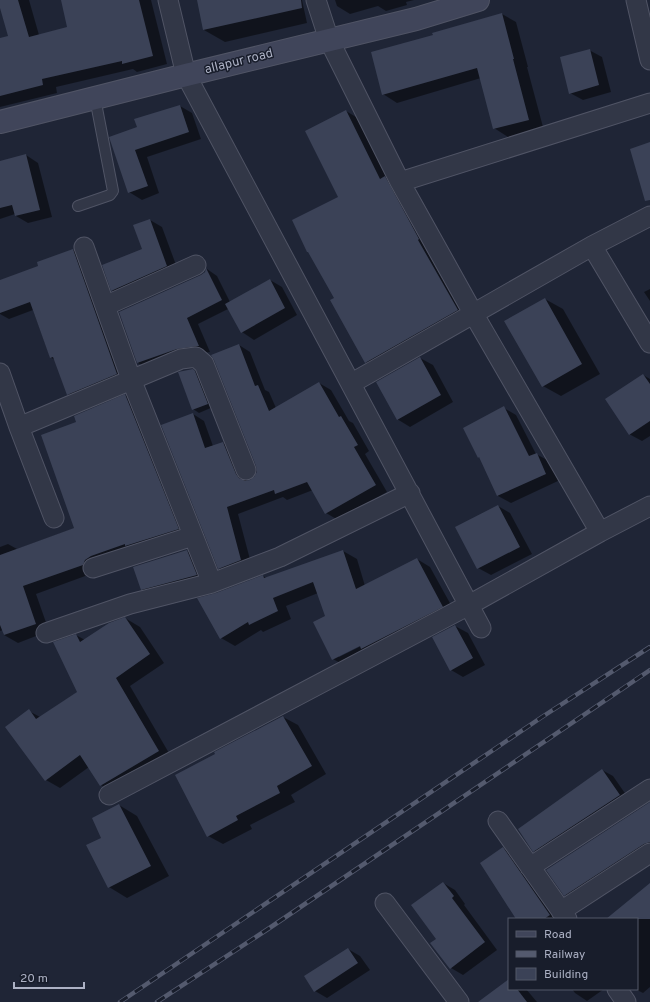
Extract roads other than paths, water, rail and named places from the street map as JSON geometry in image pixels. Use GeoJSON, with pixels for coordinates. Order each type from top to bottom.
{"type":"FeatureCollection","features":[{"type":"Feature","properties":{"kind":"main road","name":"allapur road"},"geometry":{"type":"LineString","coordinates":[[0,122],[416,19],[478,0]]}},
{"type":"Feature","properties":{"kind":"street"},"geometry":{"type":"LineString","coordinates":[[168,0],[186,75],[352,383],[481,628]]}},
{"type":"Feature","properties":{"kind":"street"},"geometry":{"type":"LineString","coordinates":[[316,0],[329,40],[400,182],[473,313],[600,532]]}},
{"type":"Feature","properties":{"kind":"street"},"geometry":{"type":"LineString","coordinates":[[636,0],[650,60]]}},
{"type":"Feature","properties":{"kind":"street"},"geometry":{"type":"LineString","coordinates":[[400,182],[650,103]]}},
{"type":"Feature","properties":{"kind":"street"},"geometry":{"type":"LineString","coordinates":[[352,383],[592,246],[650,216]]}},
{"type":"Feature","properties":{"kind":"street"},"geometry":{"type":"LineString","coordinates":[[592,246],[650,343]]}},
{"type":"Feature","properties":{"kind":"street"},"geometry":{"type":"LineString","coordinates":[[84,247],[131,379],[212,583]]}},
{"type":"Feature","properties":{"kind":"street"},"geometry":{"type":"LineString","coordinates":[[105,306],[196,265]]}},
{"type":"Feature","properties":{"kind":"street"},"geometry":{"type":"LineString","coordinates":[[19,427],[181,359],[196,357],[204,364],[246,470]]}},
{"type":"Feature","properties":{"kind":"street"},"geometry":{"type":"LineString","coordinates":[[0,373],[54,518]]}},
{"type":"Feature","properties":{"kind":"street"},"geometry":{"type":"LineString","coordinates":[[46,633],[130,604],[212,583],[280,557],[410,493]]}},
{"type":"Feature","properties":{"kind":"street"},"geometry":{"type":"LineString","coordinates":[[109,795],[469,605],[650,506]]}},
{"type":"Feature","properties":{"kind":"street"},"geometry":{"type":"LineString","coordinates":[[93,568],[193,536]]}},
{"type":"Feature","properties":{"kind":"street"},"geometry":{"type":"LineString","coordinates":[[530,867],[650,789]]}},
{"type":"Feature","properties":{"kind":"street"},"geometry":{"type":"LineString","coordinates":[[498,821],[564,915],[650,853]]}},
{"type":"Feature","properties":{"kind":"street"},"geometry":{"type":"LineString","coordinates":[[385,903],[459,1002]]}},
{"type":"Feature","properties":{"kind":"street"},"geometry":{"type":"LineString","coordinates":[[618,990],[626,1002]]}},
{"type":"Feature","properties":{"kind":"lane"},"geometry":{"type":"LineString","coordinates":[[78,206],[110,195],[113,191],[95,98]]}},
{"type":"Feature","properties":{"kind":"railway"},"geometry":{"type":"LineString","coordinates":[[120,1002],[542,717],[650,647]]}},
{"type":"Feature","properties":{"kind":"railway"},"geometry":{"type":"LineString","coordinates":[[157,1002],[271,927],[650,670]]}}]}
